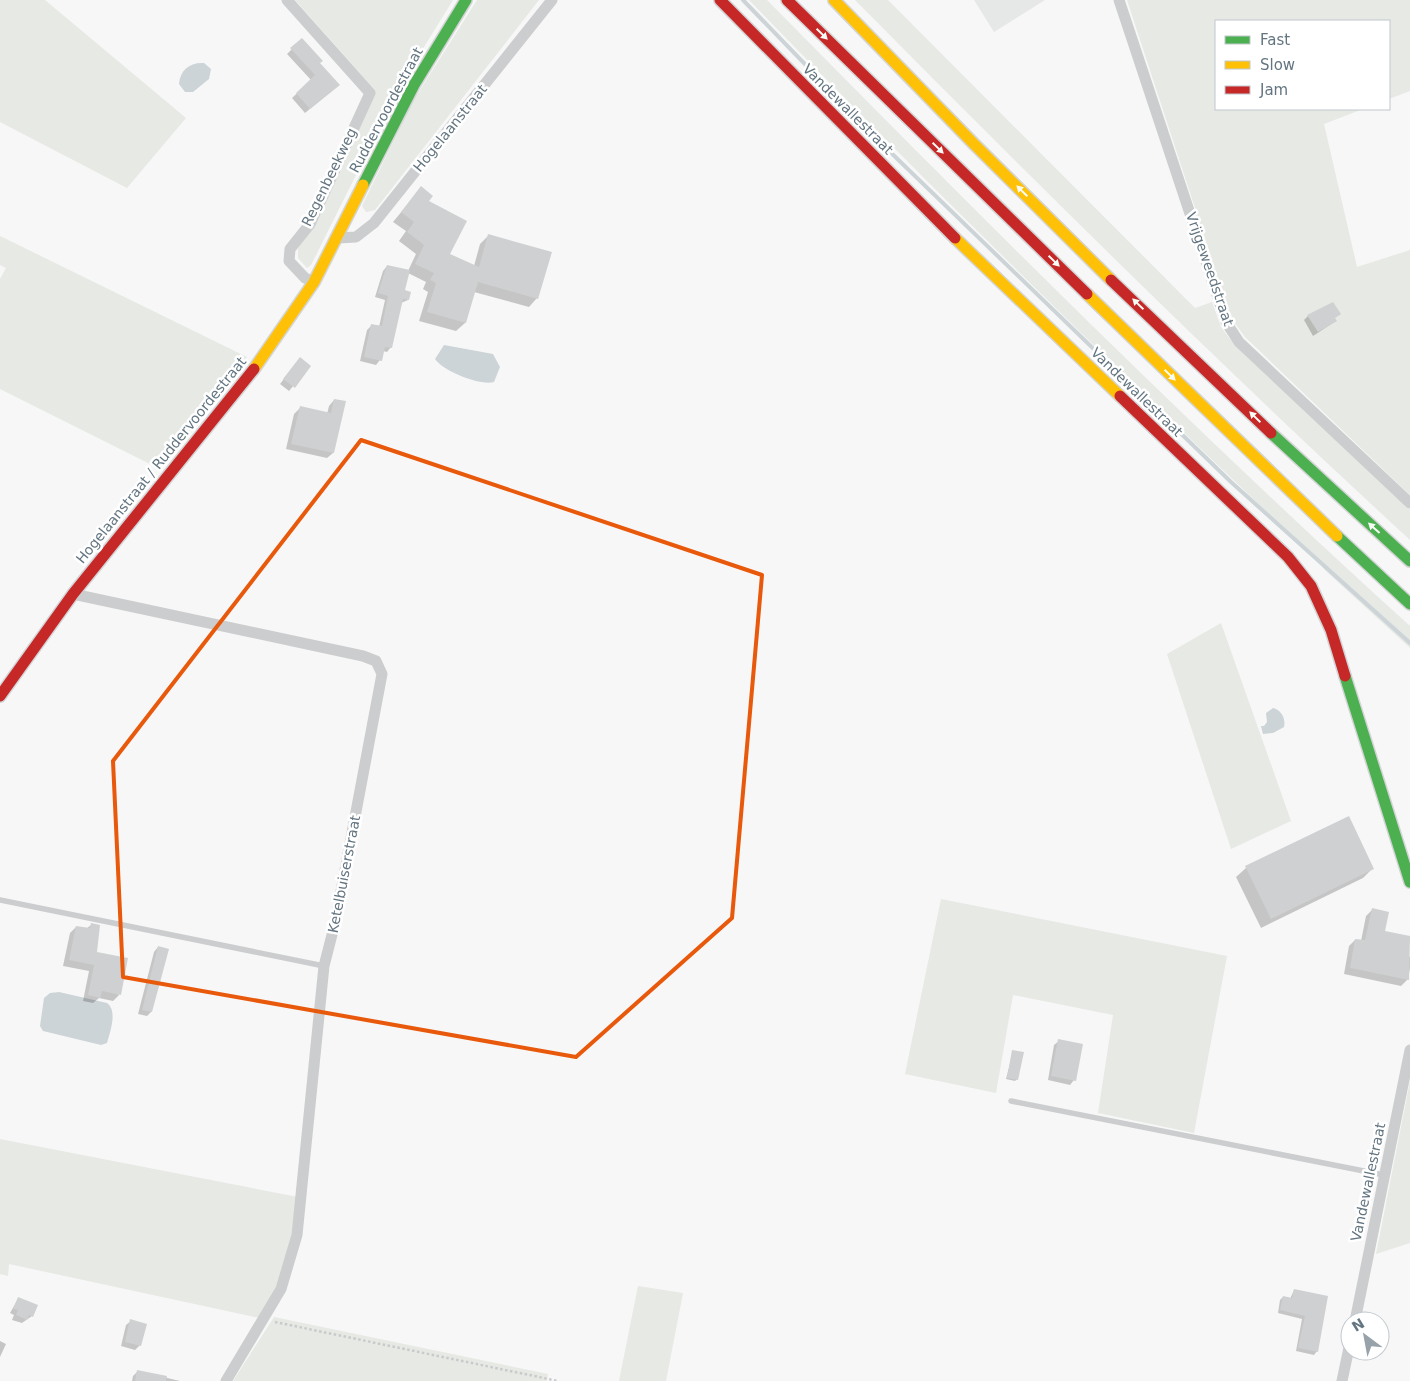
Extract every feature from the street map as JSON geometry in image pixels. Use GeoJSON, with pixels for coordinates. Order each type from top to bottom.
{"type":"FeatureCollection","features":[{"type":"Feature","properties":{"kind":"main road","name":"Ruddervoordestraat"},"geometry":{"type":"LineString","coordinates":[[338,238],[378,153],[414,85],[466,0]]}},
{"type":"Feature","properties":{"kind":"main road","name":"Vandewallestraat"},"geometry":{"type":"LineString","coordinates":[[720,0],[956,239],[1288,557],[1305,579],[1331,630],[1410,882]]}},
{"type":"Feature","properties":{"kind":"main road"},"geometry":{"type":"LineString","coordinates":[[787,0],[1291,493],[1410,604]]}},
{"type":"Feature","properties":{"kind":"main road"},"geometry":{"type":"LineString","coordinates":[[834,0],[904,74],[1099,266],[1311,471],[1410,561]]}},
{"type":"Feature","properties":{"kind":"main road","name":"Hogelaanstraat / Ruddervoordestraat"},"geometry":{"type":"LineString","coordinates":[[0,696],[73,594],[259,363],[314,282],[338,238]]}},
{"type":"Feature","properties":{"kind":"street","name":"Regenbeekweg"},"geometry":{"type":"LineString","coordinates":[[288,0],[370,93],[310,224],[290,248],[289,260],[305,278],[314,282]]}},
{"type":"Feature","properties":{"kind":"street","name":"Hogelaanstraat"},"geometry":{"type":"LineString","coordinates":[[338,238],[356,237],[374,223],[552,0]]}},
{"type":"Feature","properties":{"kind":"street","name":"Vrijgeweedstraat"},"geometry":{"type":"LineString","coordinates":[[1119,0],[1229,327],[1239,342],[1410,503]]}},
{"type":"Feature","properties":{"kind":"street","name":"Ketelbuiserstraat"},"geometry":{"type":"LineString","coordinates":[[73,594],[363,656],[378,664],[382,674],[324,966],[297,1236],[284,1282],[264,1320],[226,1381]]}},
{"type":"Feature","properties":{"kind":"street","name":"Vandewallestraat"},"geometry":{"type":"LineString","coordinates":[[1356,1311],[1410,1050]]}},
{"type":"Feature","properties":{"kind":"street"},"geometry":{"type":"LineString","coordinates":[[1342,1381],[1346,1361]]}},
{"type":"Feature","properties":{"kind":"lane"},"geometry":{"type":"LineString","coordinates":[[0,900],[324,966]]}},
{"type":"Feature","properties":{"kind":"lane"},"geometry":{"type":"LineString","coordinates":[[1011,1101],[1384,1175]]}},
{"type":"Feature","properties":{"kind":"path"},"geometry":{"type":"LineString","coordinates":[[264,1320],[558,1381]]}},
{"type":"Feature","properties":{"kind":"highlighted area"},"geometry":{"type":"Polygon","coordinates":[[[361,440],[762,575],[732,918],[576,1057],[123,977],[113,761],[361,440]]]}},
{"type":"Feature","properties":{"kind":"shaded area"},"geometry":{"type":"Polygon","coordinates":[[[0,0],[45,0],[186,118],[127,188],[0,122],[0,0]]]}},
{"type":"Feature","properties":{"kind":"shaded area"},"geometry":{"type":"Polygon","coordinates":[[[295,0],[453,0],[403,81],[311,265],[307,268],[298,258],[298,248],[308,233],[374,89],[295,0]]]}},
{"type":"Feature","properties":{"kind":"shaded area"},"geometry":{"type":"Polygon","coordinates":[[[477,0],[539,0],[375,210],[366,212],[362,206],[413,101],[477,0]]]}},
{"type":"Feature","properties":{"kind":"shaded area"},"geometry":{"type":"Polygon","coordinates":[[[749,0],[767,0],[1004,239],[1164,396],[1410,626],[1410,648],[1327,572],[1308,551],[1026,278],[886,140],[749,0]]]}},
{"type":"Feature","properties":{"kind":"shaded area"},"geometry":{"type":"Polygon","coordinates":[[[855,0],[888,0],[1195,308],[1212,302],[1221,327],[1230,339],[1410,509],[1410,540],[1269,408],[1130,273],[855,0]]]}},
{"type":"Feature","properties":{"kind":"shaded area"},"geometry":{"type":"Polygon","coordinates":[[[974,0],[1045,0],[994,32],[974,0]]]}},
{"type":"Feature","properties":{"kind":"shaded area"},"geometry":{"type":"Polygon","coordinates":[[[1127,0],[1410,0],[1410,91],[1390,99],[1390,20],[1215,20],[1215,110],[1360,110],[1324,124],[1357,267],[1410,250],[1410,495],[1245,337],[1231,318],[1127,0]]]}},
{"type":"Feature","properties":{"kind":"shaded area"},"geometry":{"type":"Polygon","coordinates":[[[204,63],[211,69],[209,79],[193,92],[185,92],[179,84],[181,75],[190,66],[204,63]]]}},
{"type":"Feature","properties":{"kind":"shaded area"},"geometry":{"type":"Polygon","coordinates":[[[0,236],[247,357],[170,456],[160,465],[152,465],[0,389],[0,279],[6,268],[0,265],[0,236]]]}},
{"type":"Feature","properties":{"kind":"shaded area"},"geometry":{"type":"Polygon","coordinates":[[[444,345],[493,354],[500,367],[494,382],[488,383],[471,380],[453,373],[439,364],[435,359],[444,345]]]}},
{"type":"Feature","properties":{"kind":"shaded area"},"geometry":{"type":"Polygon","coordinates":[[[1221,623],[1291,821],[1231,849],[1167,654],[1221,623]]]}},
{"type":"Feature","properties":{"kind":"shaded area"},"geometry":{"type":"Polygon","coordinates":[[[1273,708],[1282,715],[1284,727],[1273,733],[1263,734],[1261,726],[1264,726],[1267,722],[1266,713],[1273,708]]]}},
{"type":"Feature","properties":{"kind":"shaded area"},"geometry":{"type":"Polygon","coordinates":[[[941,899],[1227,956],[1194,1133],[1098,1113],[1113,1015],[1013,995],[996,1093],[905,1074],[941,899]]]}},
{"type":"Feature","properties":{"kind":"shaded area"},"geometry":{"type":"Polygon","coordinates":[[[59,992],[107,1003],[113,1016],[107,1043],[101,1045],[43,1031],[40,1026],[44,998],[50,993],[59,992]]]}},
{"type":"Feature","properties":{"kind":"shaded area"},"geometry":{"type":"Polygon","coordinates":[[[1410,1081],[1410,1243],[1376,1254],[1410,1081]]]}},
{"type":"Feature","properties":{"kind":"shaded area"},"geometry":{"type":"Polygon","coordinates":[[[0,1139],[298,1197],[286,1268],[260,1318],[9,1264],[8,1276],[0,1274],[0,1139]]]}},
{"type":"Feature","properties":{"kind":"shaded area"},"geometry":{"type":"Polygon","coordinates":[[[638,1286],[683,1293],[666,1381],[619,1381],[638,1286]]]}},
{"type":"Feature","properties":{"kind":"shaded area"},"geometry":{"type":"Polygon","coordinates":[[[274,1317],[548,1374],[547,1381],[233,1381],[274,1317]]]}},
{"type":"Feature","properties":{"kind":"building"},"geometry":{"type":"Polygon","coordinates":[[[302,38],[323,61],[320,63],[340,85],[310,109],[296,93],[315,75],[290,48],[302,38]]]}},
{"type":"Feature","properties":{"kind":"building"},"geometry":{"type":"Polygon","coordinates":[[[421,186],[433,196],[429,201],[467,221],[450,254],[479,267],[488,234],[552,252],[538,299],[478,282],[466,323],[427,312],[436,283],[430,280],[434,273],[415,264],[424,245],[407,232],[414,222],[401,212],[421,186]]]}},
{"type":"Feature","properties":{"kind":"building"},"geometry":{"type":"Polygon","coordinates":[[[387,265],[410,270],[405,290],[411,292],[409,300],[403,299],[392,348],[385,347],[382,361],[364,357],[371,324],[382,326],[388,296],[378,293],[387,265]]]}},
{"type":"Feature","properties":{"kind":"building"},"geometry":{"type":"Polygon","coordinates":[[[1333,302],[1341,314],[1335,318],[1337,321],[1318,332],[1307,315],[1333,302]]]}},
{"type":"Feature","properties":{"kind":"building"},"geometry":{"type":"Polygon","coordinates":[[[300,357],[311,366],[295,388],[283,379],[300,357]]]}},
{"type":"Feature","properties":{"kind":"building"},"geometry":{"type":"Polygon","coordinates":[[[334,399],[346,401],[334,453],[291,444],[300,406],[331,413],[334,399]]]}},
{"type":"Feature","properties":{"kind":"building"},"geometry":{"type":"Polygon","coordinates":[[[1349,816],[1374,869],[1271,919],[1245,866],[1349,816]]]}},
{"type":"Feature","properties":{"kind":"building"},"geometry":{"type":"Polygon","coordinates":[[[1372,908],[1389,912],[1385,931],[1410,936],[1409,980],[1350,968],[1355,939],[1365,940],[1372,908]]]}},
{"type":"Feature","properties":{"kind":"building"},"geometry":{"type":"Polygon","coordinates":[[[91,923],[100,925],[97,952],[128,958],[121,995],[102,991],[100,998],[88,995],[94,965],[69,960],[76,926],[90,928],[91,923]]]}},
{"type":"Feature","properties":{"kind":"building"},"geometry":{"type":"Polygon","coordinates":[[[158,946],[169,949],[152,1012],[142,1010],[158,946]]]}},
{"type":"Feature","properties":{"kind":"building"},"geometry":{"type":"Polygon","coordinates":[[[1058,1039],[1083,1044],[1076,1081],[1051,1076],[1058,1039]]]}},
{"type":"Feature","properties":{"kind":"building"},"geometry":{"type":"Polygon","coordinates":[[[1012,1050],[1024,1052],[1018,1080],[1007,1078],[1012,1050]]]}},
{"type":"Feature","properties":{"kind":"building"},"geometry":{"type":"Polygon","coordinates":[[[1294,1289],[1328,1296],[1318,1352],[1298,1348],[1305,1316],[1280,1310],[1283,1296],[1292,1298],[1294,1289]]]}},
{"type":"Feature","properties":{"kind":"building"},"geometry":{"type":"Polygon","coordinates":[[[18,1297],[38,1305],[33,1317],[29,1315],[27,1320],[16,1315],[18,1310],[13,1309],[18,1297]]]}},
{"type":"Feature","properties":{"kind":"building"},"geometry":{"type":"Polygon","coordinates":[[[130,1319],[147,1324],[141,1346],[125,1342],[130,1319]]]}},
{"type":"Feature","properties":{"kind":"building"},"geometry":{"type":"Polygon","coordinates":[[[137,1370],[167,1376],[166,1381],[135,1381],[137,1370]]]}},
{"type":"Feature","properties":{"kind":"waterway"},"geometry":{"type":"LineString","coordinates":[[743,0],[883,145],[1231,482],[1410,643]]}},
{"type":"Feature","properties":{"kind":"traffic: fast"},"geometry":{"type":"LineString","coordinates":[[363,185],[414,85],[466,0]]}},
{"type":"Feature","properties":{"kind":"traffic: fast"},"geometry":{"type":"LineString","coordinates":[[1271,433],[1410,561]]}},
{"type":"Feature","properties":{"kind":"traffic: fast"},"geometry":{"type":"LineString","coordinates":[[1337,536],[1410,604]]}},
{"type":"Feature","properties":{"kind":"traffic: fast"},"geometry":{"type":"LineString","coordinates":[[1345,676],[1410,882]]}},
{"type":"Feature","properties":{"kind":"traffic: slow"},"geometry":{"type":"LineString","coordinates":[[834,0],[974,144],[1111,280]]}},
{"type":"Feature","properties":{"kind":"traffic: slow"},"geometry":{"type":"LineString","coordinates":[[254,369],[314,282],[363,185]]}},
{"type":"Feature","properties":{"kind":"traffic: slow"},"geometry":{"type":"LineString","coordinates":[[955,238],[1120,396]]}},
{"type":"Feature","properties":{"kind":"traffic: slow"},"geometry":{"type":"LineString","coordinates":[[1087,294],[1337,536]]}},
{"type":"Feature","properties":{"kind":"traffic: jam"},"geometry":{"type":"LineString","coordinates":[[720,0],[955,238]]}},
{"type":"Feature","properties":{"kind":"traffic: jam"},"geometry":{"type":"LineString","coordinates":[[787,0],[1087,294]]}},
{"type":"Feature","properties":{"kind":"traffic: jam"},"geometry":{"type":"LineString","coordinates":[[1111,280],[1271,433]]}},
{"type":"Feature","properties":{"kind":"traffic: jam"},"geometry":{"type":"LineString","coordinates":[[0,696],[73,594],[254,369]]}},
{"type":"Feature","properties":{"kind":"traffic: jam"},"geometry":{"type":"LineString","coordinates":[[1120,396],[1288,557],[1311,586],[1331,630],[1345,676]]}}]}
